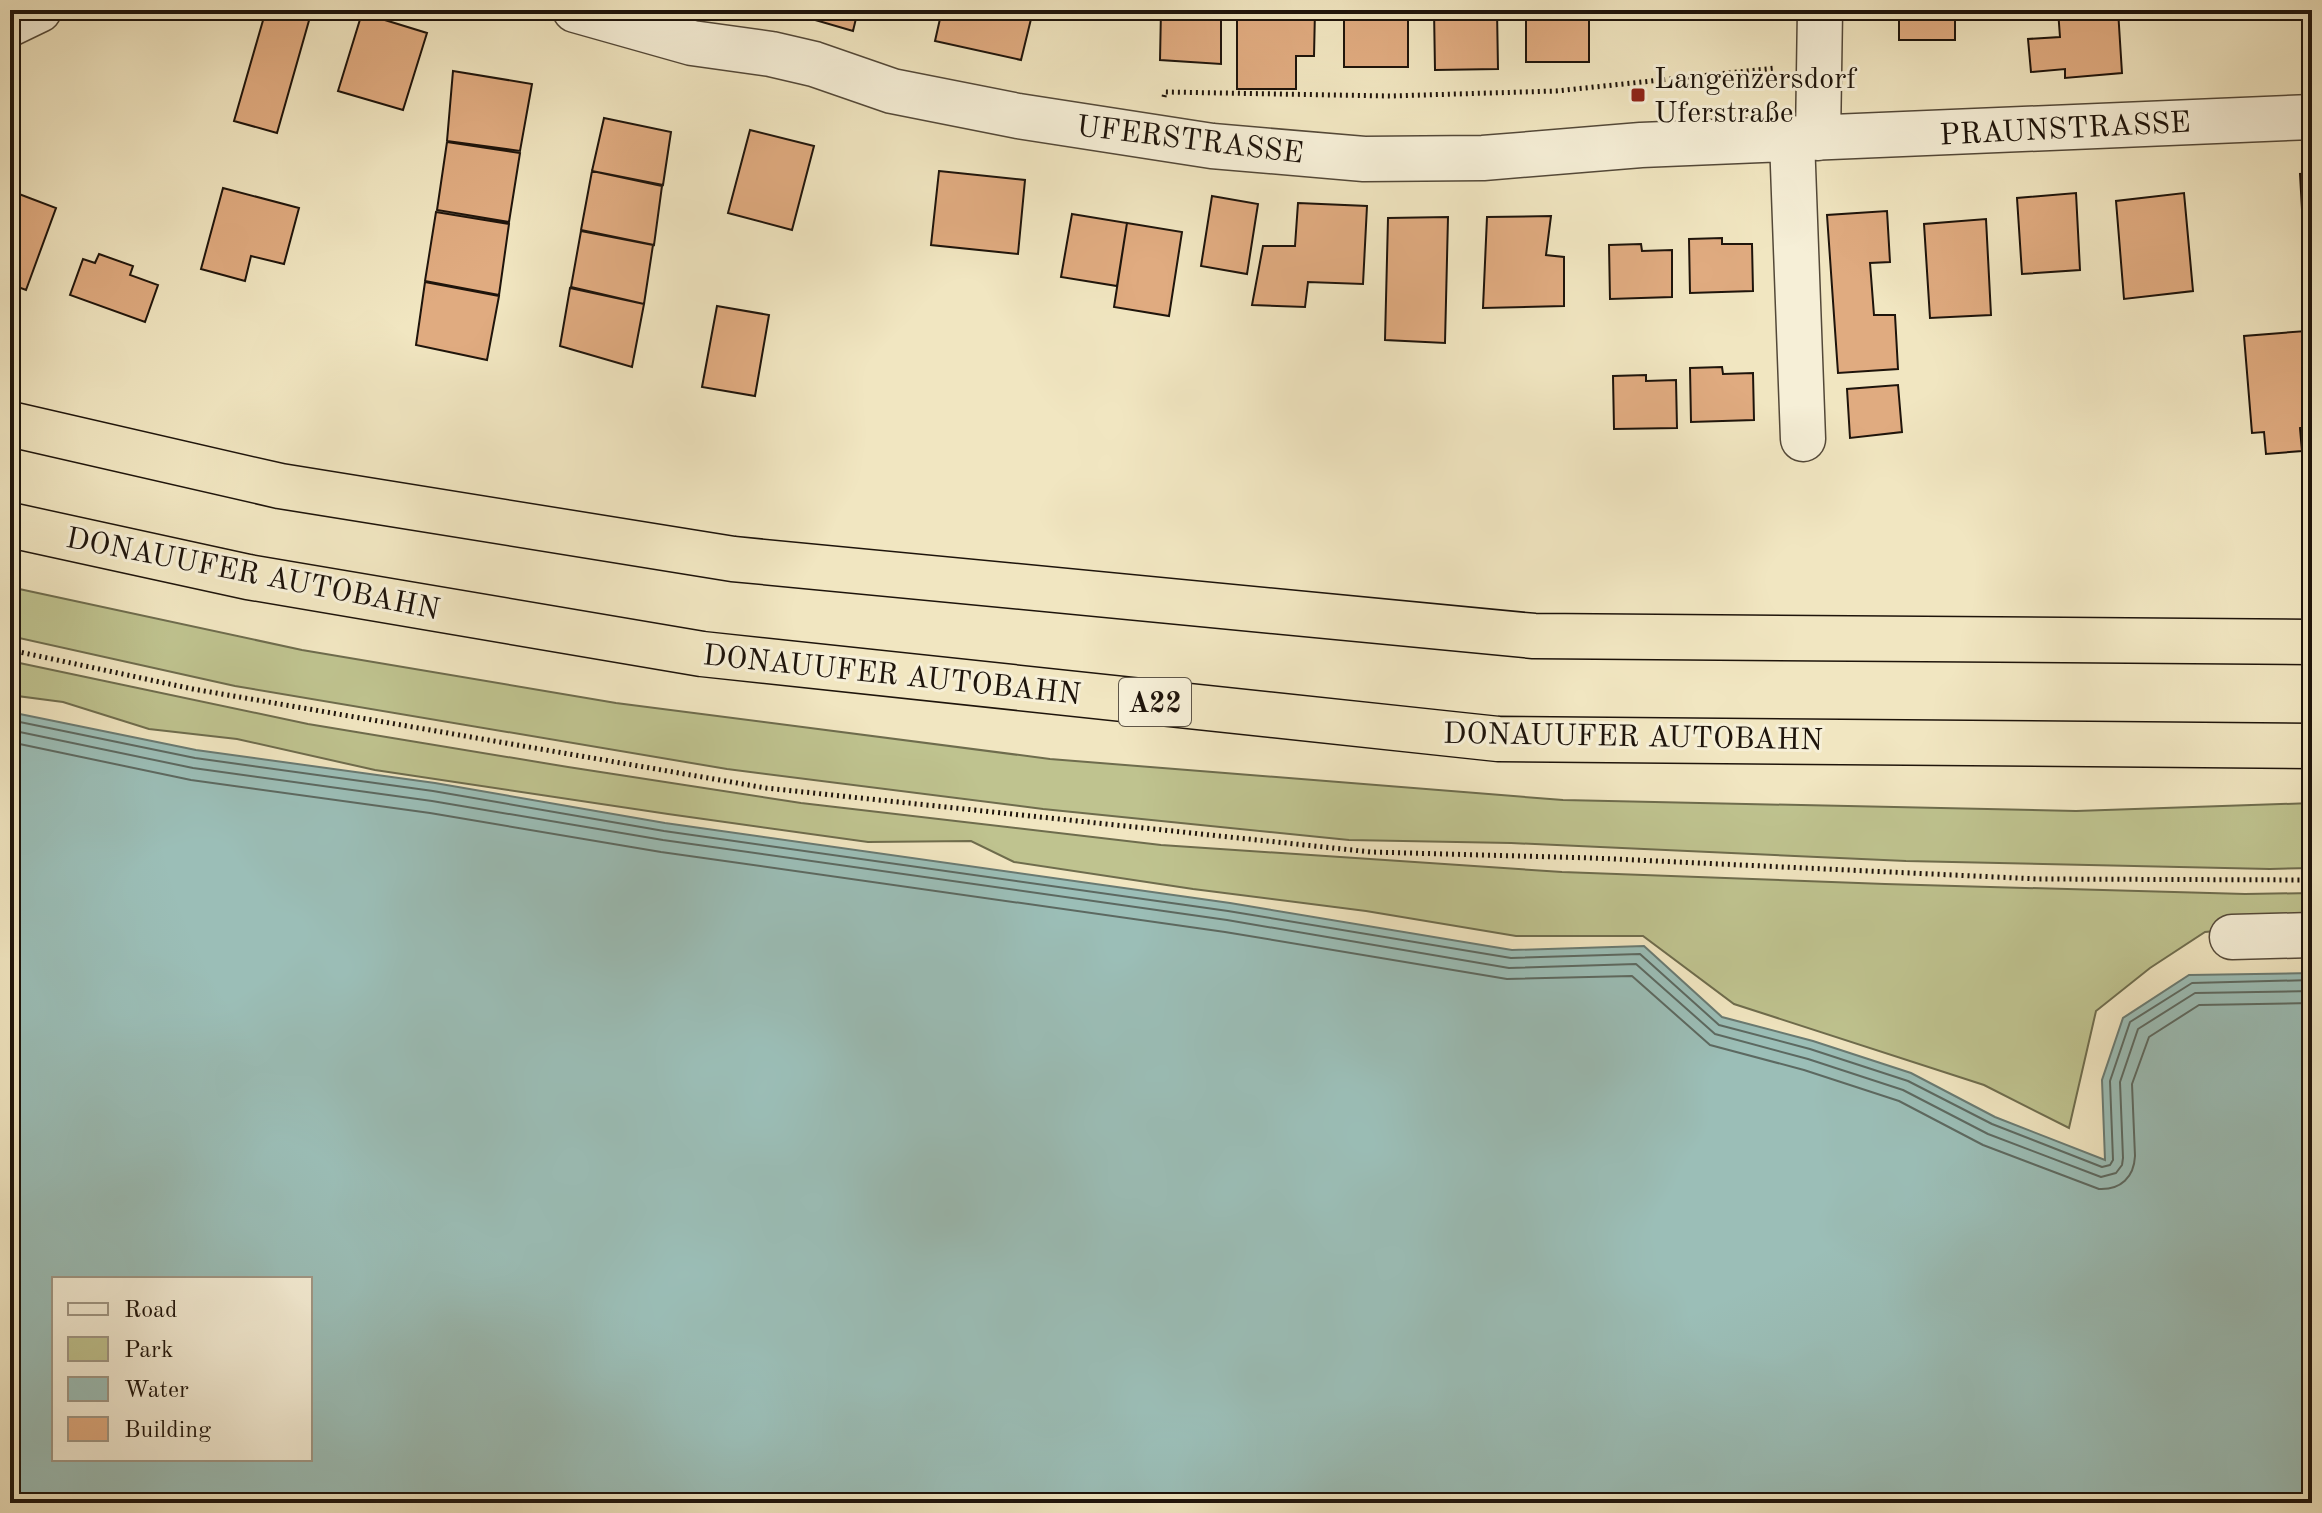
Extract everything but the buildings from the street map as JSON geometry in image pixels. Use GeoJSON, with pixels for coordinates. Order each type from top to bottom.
{"type":"FeatureCollection","features":[{"type":"Feature","properties":{"kind":"highway"},"geometry":{"type":"LineString","coordinates":[[10,424],[280,486],[733,559],[1519,634],[2312,642]]}},
{"type":"Feature","properties":{"kind":"highway","name":"DONAUUFER AUTOBAHN"},"geometry":{"type":"LineString","coordinates":[[10,525],[248,577],[702,654],[1498,739],[2312,746]]}},
{"type":"Feature","properties":{"kind":"street"},"geometry":{"type":"LineString","coordinates":[[10,24],[39,10]]}},
{"type":"Feature","properties":{"kind":"street","name":"UFERSTRASSE"},"geometry":{"type":"LineString","coordinates":[[575,10],[692,43],[771,54],[814,64],[892,91],[1018,116],[1212,146],[1364,159],[1483,158],[1641,145],[1805,139]]}},
{"type":"Feature","properties":{"kind":"street"},"geometry":{"type":"LineString","coordinates":[[1803,439],[1805,139],[1820,10]]}},
{"type":"Feature","properties":{"kind":"street","name":"PRAUNSTRASSE"},"geometry":{"type":"LineString","coordinates":[[1805,139],[2312,117]]}},
{"type":"Feature","properties":{"kind":"street"},"geometry":{"type":"LineString","coordinates":[[2232,937],[2312,935]]}},
{"type":"Feature","properties":{"kind":"path"},"geometry":{"type":"LineString","coordinates":[[1160,138],[1165,92],[1390,96],[1541,91],[1777,68]]}},
{"type":"Feature","properties":{"kind":"path"},"geometry":{"type":"LineString","coordinates":[[10,650],[193,689],[766,788],[1371,852],[1593,858],[2038,879],[2312,880]]}},
{"type":"Feature","properties":{"kind":"green space"},"geometry":{"type":"Polygon","coordinates":[[[10,587],[302,650],[616,703],[1050,759],[1563,800],[2076,811],[2312,803],[2312,868],[1906,861],[1511,843],[1349,840],[1043,809],[727,769],[235,686],[10,636],[10,587]]]}},
{"type":"Feature","properties":{"kind":"green space"},"geometry":{"type":"Polygon","coordinates":[[[10,661],[308,724],[568,767],[801,803],[1161,845],[1562,872],[1885,884],[2245,894],[2312,893],[2312,922],[2205,932],[2150,968],[2096,1011],[2069,1128],[1984,1085],[1734,1004],[1643,936],[1516,936],[1366,911],[1014,862],[971,841],[868,842],[375,770],[237,739],[149,729],[63,702],[10,695],[10,661]]]}},
{"type":"Feature","properties":{"kind":"water"},"geometry":{"type":"Polygon","coordinates":[[[10,712],[196,750],[435,783],[665,823],[1230,903],[1512,950],[1644,946],[1722,1017],[1813,1041],[1911,1073],[1995,1117],[2105,1160],[2102,1080],[2123,1018],[2189,975],[2312,973],[2312,1503],[10,1503],[10,712]]]}},
{"type":"Feature","properties":{"kind":"place","name":"Langenzersdorf Uferstraße"},"geometry":{"type":"Point","coordinates":[1638,95]}}]}
